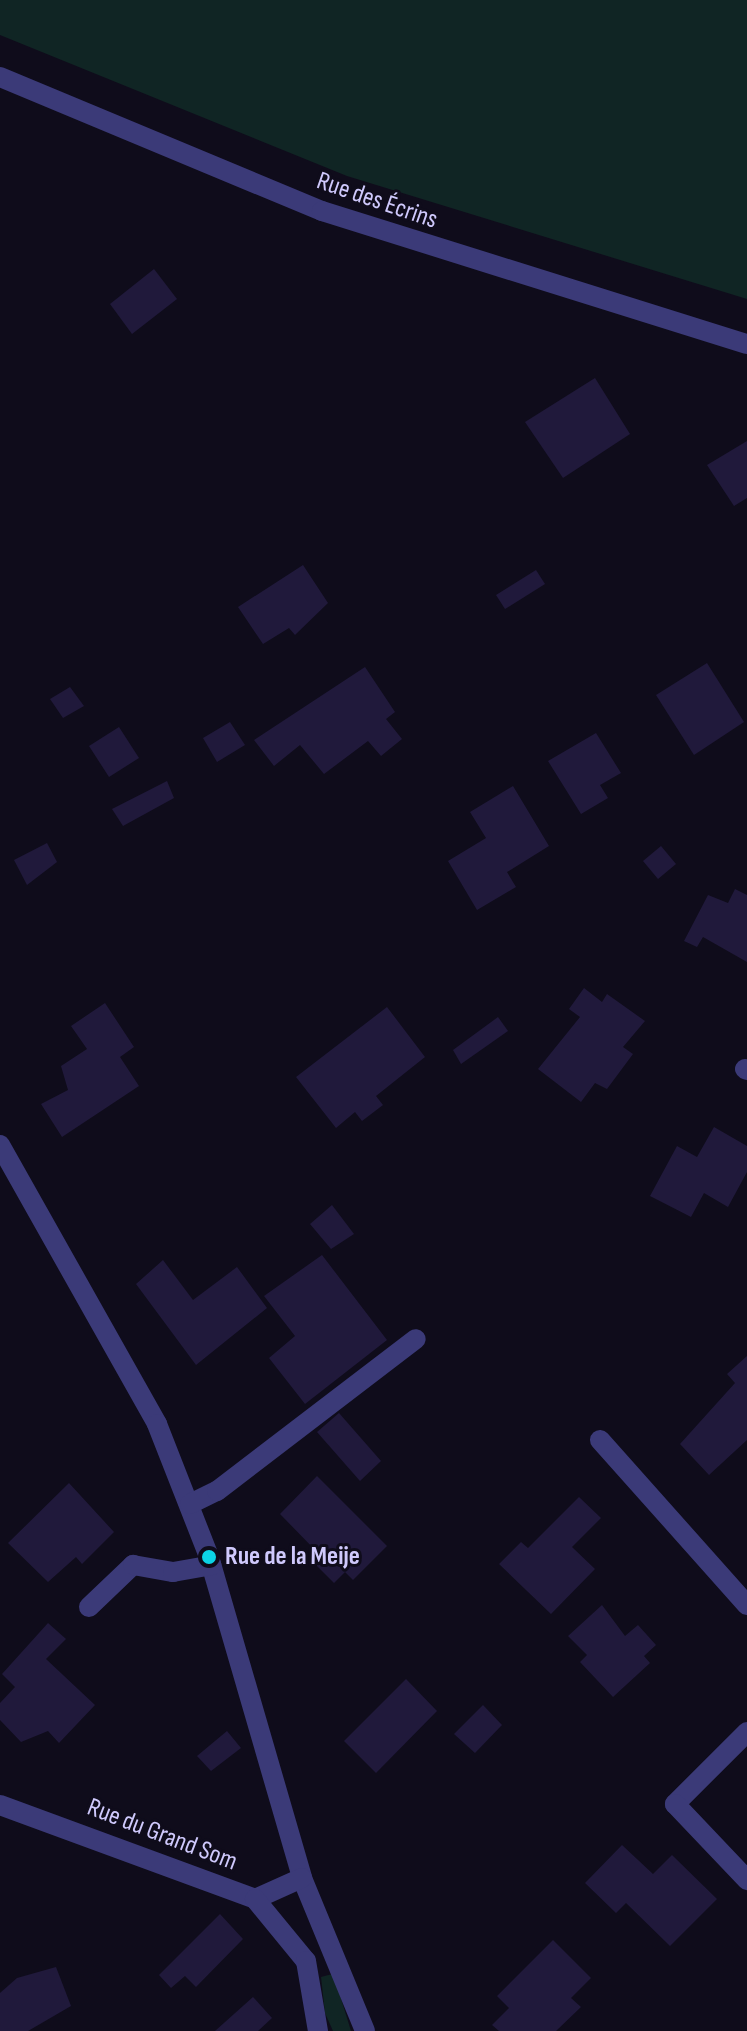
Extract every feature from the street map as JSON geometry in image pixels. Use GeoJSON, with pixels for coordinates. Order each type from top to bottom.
{"type":"FeatureCollection","features":[{"type":"Feature","properties":{"kind":"street","name":"Rue des Écrins"},"geometry":{"type":"LineString","coordinates":[[0,77],[322,211],[747,344]]}},
{"type":"Feature","properties":{"kind":"street"},"geometry":{"type":"LineString","coordinates":[[0,1145],[157,1424],[190,1504],[211,1565],[302,1878],[365,2031]]}},
{"type":"Feature","properties":{"kind":"street"},"geometry":{"type":"LineString","coordinates":[[190,1504],[217,1491],[416,1339]]}},
{"type":"Feature","properties":{"kind":"street"},"geometry":{"type":"LineString","coordinates":[[600,1440],[747,1605]]}},
{"type":"Feature","properties":{"kind":"street"},"geometry":{"type":"LineString","coordinates":[[89,1607],[133,1565],[173,1572],[211,1565]]}},
{"type":"Feature","properties":{"kind":"street"},"geometry":{"type":"LineString","coordinates":[[747,1732],[675,1804],[747,1880]]}},
{"type":"Feature","properties":{"kind":"street","name":"Rue du Grand Som"},"geometry":{"type":"LineString","coordinates":[[0,1805],[255,1899],[302,1878]]}},
{"type":"Feature","properties":{"kind":"street"},"geometry":{"type":"LineString","coordinates":[[255,1899],[306,1961],[318,2031]]}},
{"type":"Feature","properties":{"kind":"green space"},"geometry":{"type":"Polygon","coordinates":[[[0,0],[747,0],[747,299],[347,176],[0,35],[0,0]]]}},
{"type":"Feature","properties":{"kind":"green space"},"geometry":{"type":"Polygon","coordinates":[[[336,1973],[351,2031],[333,2031],[325,2013],[321,1977],[336,1973]]]}},
{"type":"Feature","properties":{"kind":"building"},"geometry":{"type":"Polygon","coordinates":[[[154,269],[177,299],[132,334],[110,304],[154,269]]]}},
{"type":"Feature","properties":{"kind":"building"},"geometry":{"type":"Polygon","coordinates":[[[595,378],[630,434],[563,478],[525,422],[595,378]]]}},
{"type":"Feature","properties":{"kind":"building"},"geometry":{"type":"Polygon","coordinates":[[[747,441],[747,498],[734,506],[707,465],[747,441]]]}},
{"type":"Feature","properties":{"kind":"building"},"geometry":{"type":"Polygon","coordinates":[[[303,565],[328,603],[295,635],[289,628],[263,644],[238,607],[303,565]]]}},
{"type":"Feature","properties":{"kind":"building"},"geometry":{"type":"Polygon","coordinates":[[[536,570],[545,584],[505,609],[496,595],[536,570]]]}},
{"type":"Feature","properties":{"kind":"building"},"geometry":{"type":"Polygon","coordinates":[[[707,663],[744,722],[694,755],[656,695],[707,663]]]}},
{"type":"Feature","properties":{"kind":"building"},"geometry":{"type":"Polygon","coordinates":[[[365,667],[395,712],[386,719],[402,739],[381,756],[368,741],[324,774],[300,745],[274,766],[254,740],[365,667]]]}},
{"type":"Feature","properties":{"kind":"building"},"geometry":{"type":"Polygon","coordinates":[[[70,687],[84,706],[63,718],[50,699],[70,687]]]}},
{"type":"Feature","properties":{"kind":"building"},"geometry":{"type":"Polygon","coordinates":[[[230,722],[245,745],[217,762],[203,738],[230,722]]]}},
{"type":"Feature","properties":{"kind":"building"},"geometry":{"type":"Polygon","coordinates":[[[119,727],[139,758],[109,777],[89,746],[119,727]]]}},
{"type":"Feature","properties":{"kind":"building"},"geometry":{"type":"Polygon","coordinates":[[[596,733],[621,773],[600,785],[608,798],[581,814],[548,761],[596,733]]]}},
{"type":"Feature","properties":{"kind":"building"},"geometry":{"type":"Polygon","coordinates":[[[167,781],[174,798],[123,826],[112,809],[167,781]]]}},
{"type":"Feature","properties":{"kind":"building"},"geometry":{"type":"Polygon","coordinates":[[[513,786],[549,846],[507,872],[516,887],[477,910],[448,861],[486,838],[470,812],[513,786]]]}},
{"type":"Feature","properties":{"kind":"building"},"geometry":{"type":"Polygon","coordinates":[[[47,843],[57,862],[27,885],[14,860],[47,843]]]}},
{"type":"Feature","properties":{"kind":"building"},"geometry":{"type":"Polygon","coordinates":[[[661,846],[676,864],[658,879],[643,861],[661,846]]]}},
{"type":"Feature","properties":{"kind":"building"},"geometry":{"type":"Polygon","coordinates":[[[735,889],[747,895],[747,962],[703,937],[697,947],[684,941],[708,895],[728,903],[735,889]]]}},
{"type":"Feature","properties":{"kind":"building"},"geometry":{"type":"Polygon","coordinates":[[[584,988],[602,1002],[607,994],[645,1021],[623,1047],[633,1054],[607,1089],[595,1083],[581,1102],[538,1069],[580,1017],[569,1009],[584,988]]]}},
{"type":"Feature","properties":{"kind":"building"},"geometry":{"type":"Polygon","coordinates":[[[105,1003],[134,1047],[120,1057],[139,1086],[62,1137],[41,1104],[68,1090],[61,1066],[87,1049],[71,1026],[105,1003]]]}},
{"type":"Feature","properties":{"kind":"building"},"geometry":{"type":"Polygon","coordinates":[[[387,1007],[425,1057],[376,1096],[383,1105],[362,1121],[355,1112],[336,1128],[296,1077],[387,1007]]]}},
{"type":"Feature","properties":{"kind":"building"},"geometry":{"type":"Polygon","coordinates":[[[498,1017],[508,1031],[461,1064],[453,1050],[498,1017]]]}},
{"type":"Feature","properties":{"kind":"building"},"geometry":{"type":"Polygon","coordinates":[[[714,1127],[747,1146],[747,1172],[728,1207],[704,1193],[691,1217],[650,1196],[677,1146],[697,1157],[714,1127]]]}},
{"type":"Feature","properties":{"kind":"building"},"geometry":{"type":"Polygon","coordinates":[[[332,1205],[354,1234],[331,1249],[310,1224],[332,1205]]]}},
{"type":"Feature","properties":{"kind":"building"},"geometry":{"type":"Polygon","coordinates":[[[322,1255],[387,1340],[305,1404],[269,1358],[295,1336],[264,1296],[322,1255]]]}},
{"type":"Feature","properties":{"kind":"building"},"geometry":{"type":"Polygon","coordinates":[[[163,1260],[193,1300],[237,1267],[267,1308],[196,1365],[136,1284],[163,1260]]]}},
{"type":"Feature","properties":{"kind":"building"},"geometry":{"type":"Polygon","coordinates":[[[747,1356],[747,1440],[709,1475],[680,1444],[735,1383],[727,1374],[747,1356]]]}},
{"type":"Feature","properties":{"kind":"building"},"geometry":{"type":"Polygon","coordinates":[[[339,1413],[381,1461],[360,1481],[317,1432],[339,1413]]]}},
{"type":"Feature","properties":{"kind":"building"},"geometry":{"type":"Polygon","coordinates":[[[317,1476],[387,1546],[353,1580],[345,1572],[334,1583],[311,1560],[318,1553],[280,1514],[317,1476]]]}},
{"type":"Feature","properties":{"kind":"building"},"geometry":{"type":"Polygon","coordinates":[[[69,1483],[114,1532],[82,1564],[76,1557],[48,1582],[8,1543],[69,1483]]]}},
{"type":"Feature","properties":{"kind":"building"},"geometry":{"type":"Polygon","coordinates":[[[579,1497],[601,1518],[572,1547],[595,1569],[551,1614],[499,1564],[521,1542],[528,1548],[579,1497]]]}},
{"type":"Feature","properties":{"kind":"building"},"geometry":{"type":"Polygon","coordinates":[[[602,1605],[625,1636],[638,1625],[656,1645],[644,1656],[650,1663],[613,1697],[580,1662],[587,1655],[568,1636],[602,1605]]]}},
{"type":"Feature","properties":{"kind":"building"},"geometry":{"type":"Polygon","coordinates":[[[48,1623],[66,1639],[46,1659],[95,1705],[59,1743],[48,1731],[21,1742],[0,1720],[0,1703],[15,1687],[2,1674],[48,1623]]]}},
{"type":"Feature","properties":{"kind":"building"},"geometry":{"type":"Polygon","coordinates":[[[406,1679],[437,1711],[376,1773],[344,1741],[406,1679]]]}},
{"type":"Feature","properties":{"kind":"building"},"geometry":{"type":"Polygon","coordinates":[[[483,1705],[502,1725],[475,1753],[454,1734],[483,1705]]]}},
{"type":"Feature","properties":{"kind":"building"},"geometry":{"type":"Polygon","coordinates":[[[227,1731],[241,1748],[211,1771],[197,1756],[227,1731]]]}},
{"type":"Feature","properties":{"kind":"building"},"geometry":{"type":"Polygon","coordinates":[[[622,1845],[653,1874],[672,1855],[717,1899],[670,1946],[626,1903],[616,1913],[585,1883],[622,1845]]]}},
{"type":"Feature","properties":{"kind":"building"},"geometry":{"type":"Polygon","coordinates":[[[220,1914],[243,1939],[196,1987],[185,1976],[171,1988],[159,1975],[220,1914]]]}},
{"type":"Feature","properties":{"kind":"building"},"geometry":{"type":"Polygon","coordinates":[[[553,1940],[591,1978],[571,1998],[581,2007],[556,2031],[499,2031],[492,2025],[509,2008],[497,1996],[553,1940]]]}},
{"type":"Feature","properties":{"kind":"building"},"geometry":{"type":"Polygon","coordinates":[[[56,1967],[71,2006],[28,2031],[0,2031],[0,1993],[17,1978],[56,1967]]]}},
{"type":"Feature","properties":{"kind":"building"},"geometry":{"type":"Polygon","coordinates":[[[253,1997],[272,2018],[258,2031],[215,2031],[253,1997]]]}},
{"type":"Feature","properties":{"kind":"place","name":"Rue de la Meije"},"geometry":{"type":"Point","coordinates":[209,1557]}}]}
